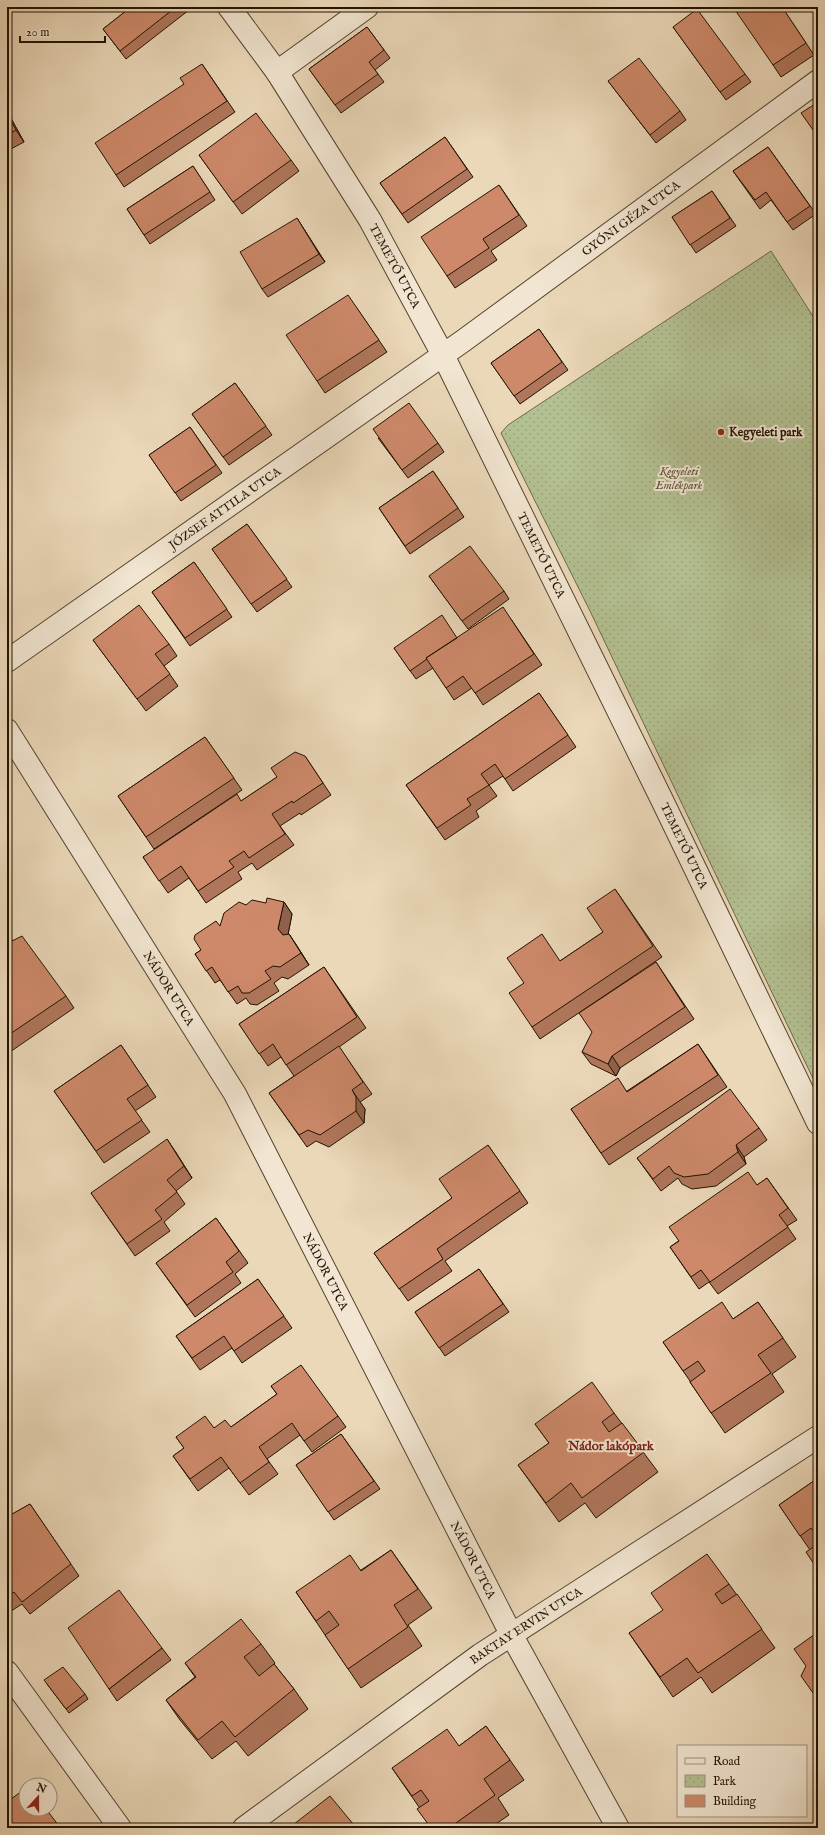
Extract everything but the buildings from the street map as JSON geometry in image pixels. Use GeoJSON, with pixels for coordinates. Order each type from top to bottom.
{"type":"FeatureCollection","features":[{"type":"Feature","properties":{"kind":"street","name":"TEMETŐ UTCA"},"geometry":{"type":"LineString","coordinates":[[229,7],[277,72],[370,220],[443,355],[662,800],[818,1123]]}},
{"type":"Feature","properties":{"kind":"street"},"geometry":{"type":"LineString","coordinates":[[277,72],[367,7]]}},
{"type":"Feature","properties":{"kind":"street","name":"GYÓNI GÉZA UTCA"},"geometry":{"type":"LineString","coordinates":[[443,355],[818,81]]}},
{"type":"Feature","properties":{"kind":"street","name":"JÓZSEF ATTILA UTCA"},"geometry":{"type":"LineString","coordinates":[[7,661],[443,355]]}},
{"type":"Feature","properties":{"kind":"street","name":"NÁDOR UTCA"},"geometry":{"type":"LineString","coordinates":[[7,730],[235,1094],[511,1634],[618,1828]]}},
{"type":"Feature","properties":{"kind":"street","name":"BAKTAY ERVIN UTCA"},"geometry":{"type":"LineString","coordinates":[[244,1828],[480,1655],[818,1437]]}},
{"type":"Feature","properties":{"kind":"street"},"geometry":{"type":"LineString","coordinates":[[7,1672],[120,1828]]}},
{"type":"Feature","properties":{"kind":"green space","name":"Kegyeleti Emlékpark"},"geometry":{"type":"Polygon","coordinates":[[[771,251],[818,324],[818,1089],[590,611],[501,433],[508,425],[771,251]]]}},
{"type":"Feature","properties":{"kind":"place","name":"Kegyeleti park"},"geometry":{"type":"Point","coordinates":[721,432]}},
{"type":"Feature","properties":{"kind":"district","name":"Nádor lakópark"},"geometry":{"type":"Point","coordinates":[611,1445]}}]}
